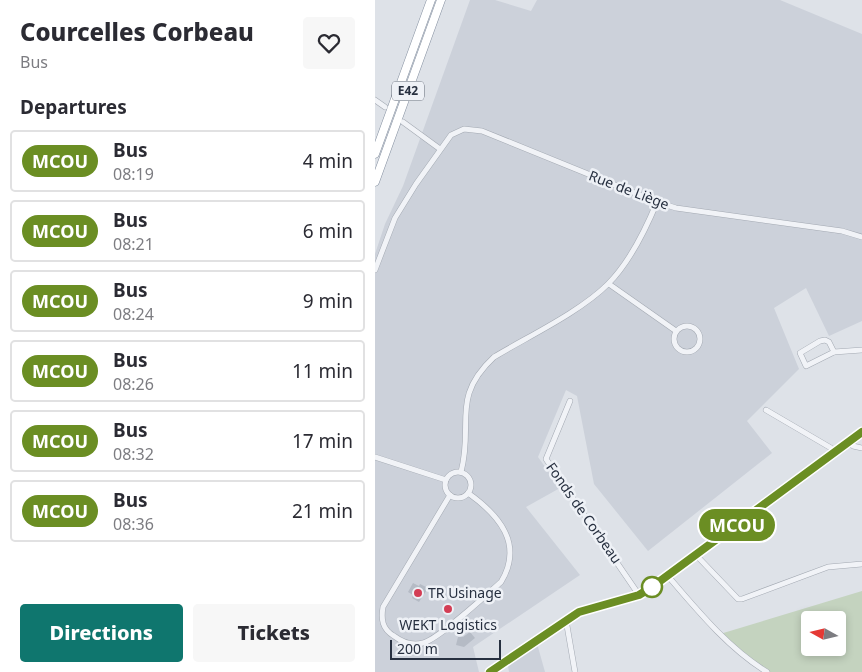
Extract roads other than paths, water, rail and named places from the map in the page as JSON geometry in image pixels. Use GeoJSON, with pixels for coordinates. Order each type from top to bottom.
{"type":"FeatureCollection","features":[{"type":"Feature","properties":{"kind":"highway","name":"E42"},"geometry":{"type":"LineString","coordinates":[[375,154],[431,0]]}},
{"type":"Feature","properties":{"kind":"highway","name":"E42"},"geometry":{"type":"LineString","coordinates":[[375,182],[441,0]]}},
{"type":"Feature","properties":{"kind":"street"},"geometry":{"type":"LineString","coordinates":[[375,100],[385,107]]}},
{"type":"Feature","properties":{"kind":"street"},"geometry":{"type":"LineString","coordinates":[[403,122],[441,149]]}},
{"type":"Feature","properties":{"kind":"street","name":"Rue de Liège"},"geometry":{"type":"LineString","coordinates":[[375,270],[395,218],[451,135],[465,129],[482,131],[676,208],[842,231],[862,237]]}},
{"type":"Feature","properties":{"kind":"street"},"geometry":{"type":"LineString","coordinates":[[461,472],[465,456],[467,398],[473,381],[481,369],[494,357],[588,302],[609,284],[636,246],[657,202]]}},
{"type":"Feature","properties":{"kind":"street"},"geometry":{"type":"LineString","coordinates":[[609,284],[676,331]]}},
{"type":"Feature","properties":{"kind":"street"},"geometry":{"type":"LineString","coordinates":[[685,326],[695,329],[700,340],[697,347],[689,351],[679,348],[674,340],[676,331],[685,326]]}},
{"type":"Feature","properties":{"kind":"street"},"geometry":{"type":"LineString","coordinates":[[834,352],[829,342],[825,340],[800,352],[807,366],[834,352],[862,350]]}},
{"type":"Feature","properties":{"kind":"street","name":"Fonds de Corbeau"},"geometry":{"type":"LineString","coordinates":[[570,402],[546,459],[639,595]]}},
{"type":"Feature","properties":{"kind":"street"},"geometry":{"type":"LineString","coordinates":[[766,410],[835,452]]}},
{"type":"Feature","properties":{"kind":"street"},"geometry":{"type":"LineString","coordinates":[[490,672],[579,612],[639,595],[862,432]]}},
{"type":"Feature","properties":{"kind":"street"},"geometry":{"type":"LineString","coordinates":[[849,442],[853,446],[862,448]]}},
{"type":"Feature","properties":{"kind":"street"},"geometry":{"type":"LineString","coordinates":[[375,456],[446,480]]}},
{"type":"Feature","properties":{"kind":"street"},"geometry":{"type":"LineString","coordinates":[[461,472],[470,481],[468,492],[458,498],[450,495],[445,488],[446,480],[450,474],[461,472]]}},
{"type":"Feature","properties":{"kind":"street"},"geometry":{"type":"LineString","coordinates":[[450,495],[383,607],[381,619],[387,632],[409,644],[423,643],[436,637],[501,582],[509,570],[510,544],[505,532],[497,518],[468,492]]}},
{"type":"Feature","properties":{"kind":"street"},"geometry":{"type":"LineString","coordinates":[[696,555],[735,596],[743,599],[828,568],[862,564]]}},
{"type":"Feature","properties":{"kind":"street"},"geometry":{"type":"LineString","coordinates":[[667,576],[719,634],[752,663],[767,672]]}},
{"type":"Feature","properties":{"kind":"street"},"geometry":{"type":"LineString","coordinates":[[566,620],[575,672]]}},
{"type":"Feature","properties":{"kind":"place","name":"TR Usinage"},"geometry":{"type":"Point","coordinates":[418,593]}},
{"type":"Feature","properties":{"kind":"place","name":"WEKT Logistics"},"geometry":{"type":"Point","coordinates":[448,609]}}]}
